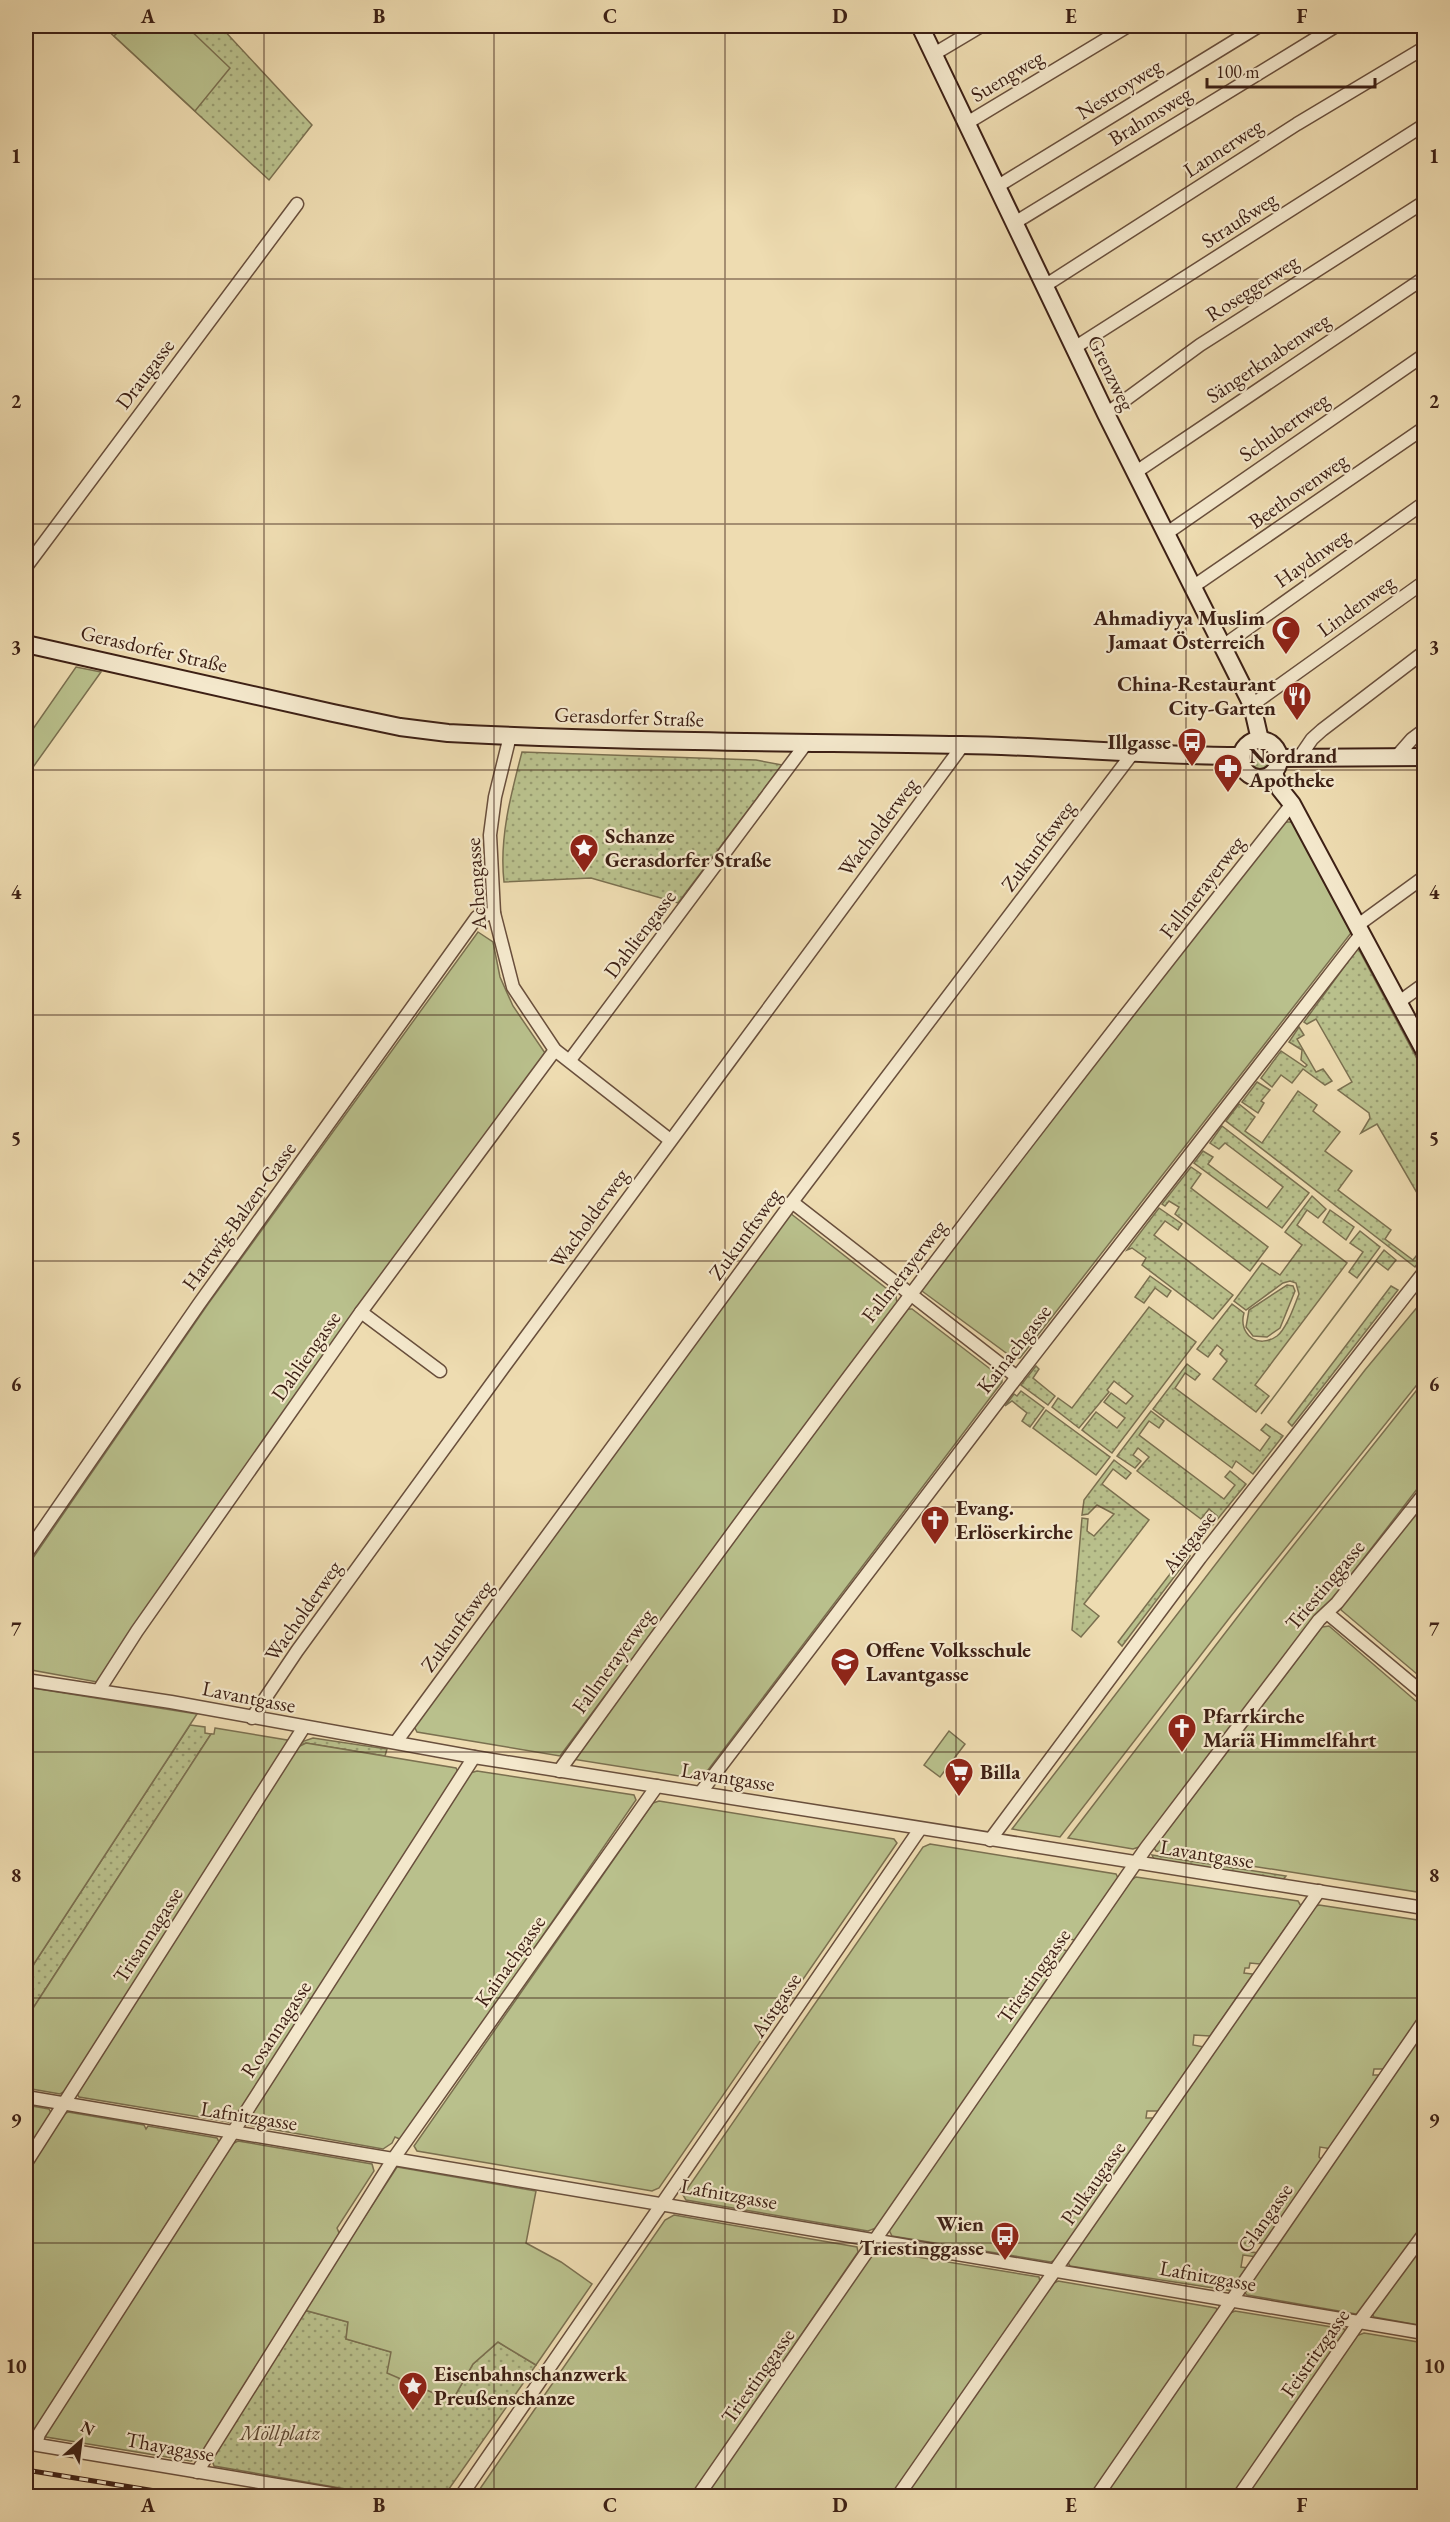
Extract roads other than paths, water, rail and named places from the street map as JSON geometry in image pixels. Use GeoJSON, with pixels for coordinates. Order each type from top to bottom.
{"type":"FeatureCollection","features":[{"type":"Feature","properties":{"kind":"main road","name":"Grenzweg"},"geometry":{"type":"LineString","coordinates":[[920,26],[1016,222],[1106,414],[1252,705],[1260,740]]}},
{"type":"Feature","properties":{"kind":"main road","name":"Gerasdorfer Straße"},"geometry":{"type":"LineString","coordinates":[[26,644],[400,727],[510,736],[805,745],[963,745],[1132,754],[1241,756]]}},
{"type":"Feature","properties":{"kind":"main road"},"geometry":{"type":"LineString","coordinates":[[1425,757],[1299,758],[1276,765],[1264,778],[1250,776],[1243,767],[1241,756],[1246,746],[1260,740],[1273,745],[1276,765],[1280,789],[1292,804],[1425,1050]]}},
{"type":"Feature","properties":{"kind":"street"},"geometry":{"type":"LineString","coordinates":[[934,54],[981,26]]}},
{"type":"Feature","properties":{"kind":"street","name":"Suengweg"},"geometry":{"type":"LineString","coordinates":[[967,123],[1128,26]]}},
{"type":"Feature","properties":{"kind":"street","name":"Nestroyweg"},"geometry":{"type":"LineString","coordinates":[[998,186],[1259,26]]}},
{"type":"Feature","properties":{"kind":"street","name":"Brahmsweg"},"geometry":{"type":"LineString","coordinates":[[1016,222],[1336,26]]}},
{"type":"Feature","properties":{"kind":"street","name":"Lannerweg"},"geometry":{"type":"LineString","coordinates":[[1046,285],[1297,124],[1425,48]]}},
{"type":"Feature","properties":{"kind":"street","name":"Straußweg"},"geometry":{"type":"LineString","coordinates":[[1074,348],[1425,125]]}},
{"type":"Feature","properties":{"kind":"street","name":"Roseggerweg"},"geometry":{"type":"LineString","coordinates":[[1106,414],[1218,333],[1425,202]]}},
{"type":"Feature","properties":{"kind":"street","name":"Draugasse"},"geometry":{"type":"LineString","coordinates":[[26,567],[297,204]]}},
{"type":"Feature","properties":{"kind":"street","name":"Sängerknabenweg"},"geometry":{"type":"LineString","coordinates":[[1136,472],[1425,278]]}},
{"type":"Feature","properties":{"kind":"street","name":"Schubertweg"},"geometry":{"type":"LineString","coordinates":[[1167,533],[1425,355]]}},
{"type":"Feature","properties":{"kind":"street","name":"Beethovenweg"},"geometry":{"type":"LineString","coordinates":[[1194,586],[1425,428]]}},
{"type":"Feature","properties":{"kind":"street","name":"Haydnweg"},"geometry":{"type":"LineString","coordinates":[[1223,646],[1425,503]]}},
{"type":"Feature","properties":{"kind":"street","name":"Lindenweg"},"geometry":{"type":"LineString","coordinates":[[1252,705],[1425,582]]}},
{"type":"Feature","properties":{"kind":"street"},"geometry":{"type":"LineString","coordinates":[[1299,758],[1312,739],[1322,730],[1425,652]]}},
{"type":"Feature","properties":{"kind":"street"},"geometry":{"type":"LineString","coordinates":[[1397,756],[1412,739],[1425,729]]}},
{"type":"Feature","properties":{"kind":"street","name":"Achengasse"},"geometry":{"type":"LineString","coordinates":[[510,736],[495,797],[490,835],[494,913],[513,987],[555,1050],[670,1140]]}},
{"type":"Feature","properties":{"kind":"street","name":"Dahliengasse"},"geometry":{"type":"LineString","coordinates":[[570,1060],[805,745]]}},
{"type":"Feature","properties":{"kind":"street","name":"Wacholderweg"},"geometry":{"type":"LineString","coordinates":[[252,1718],[297,1651],[670,1140],[963,745]]}},
{"type":"Feature","properties":{"kind":"street","name":"Zukunftsweg"},"geometry":{"type":"LineString","coordinates":[[396,1743],[792,1202],[1132,754]]}},
{"type":"Feature","properties":{"kind":"street","name":"Fallmerayerweg"},"geometry":{"type":"LineString","coordinates":[[559,1771],[728,1536],[911,1294],[1292,804]]}},
{"type":"Feature","properties":{"kind":"street","name":"Kainachgasse"},"geometry":{"type":"LineString","coordinates":[[701,1792],[1360,929],[1425,877]]}},
{"type":"Feature","properties":{"kind":"street","name":"Hartwig-Balzen-Gasse"},"geometry":{"type":"LineString","coordinates":[[26,1554],[195,1309],[477,916],[494,913]]}},
{"type":"Feature","properties":{"kind":"street"},"geometry":{"type":"LineString","coordinates":[[1399,1002],[1425,984]]}},
{"type":"Feature","properties":{"kind":"street","name":"Dahliengasse"},"geometry":{"type":"LineString","coordinates":[[99,1690],[137,1631],[361,1312],[555,1050]]}},
{"type":"Feature","properties":{"kind":"street"},"geometry":{"type":"LineString","coordinates":[[792,1202],[1017,1377]]}},
{"type":"Feature","properties":{"kind":"street","name":"Aistgasse"},"geometry":{"type":"LineString","coordinates":[[990,1840],[1200,1558],[1425,1272]]}},
{"type":"Feature","properties":{"kind":"street"},"geometry":{"type":"LineString","coordinates":[[361,1312],[440,1371]]}},
{"type":"Feature","properties":{"kind":"street","name":"Triestinggasse"},"geometry":{"type":"LineString","coordinates":[[698,2496],[1135,1862],[1327,1613],[1425,1494]]}},
{"type":"Feature","properties":{"kind":"street"},"geometry":{"type":"LineString","coordinates":[[1327,1613],[1425,1694]]}},
{"type":"Feature","properties":{"kind":"street","name":"Lavantgasse"},"geometry":{"type":"LineString","coordinates":[[26,1680],[99,1690],[559,1771],[1425,1908]]}},
{"type":"Feature","properties":{"kind":"street","name":"Trisannagasse"},"geometry":{"type":"LineString","coordinates":[[26,2163],[304,1727]]}},
{"type":"Feature","properties":{"kind":"street","name":"Rosannagasse"},"geometry":{"type":"LineString","coordinates":[[31,2443],[39,2434],[474,1757]]}},
{"type":"Feature","properties":{"kind":"street","name":"Kainachgasse"},"geometry":{"type":"LineString","coordinates":[[394,2158],[657,1786]]}},
{"type":"Feature","properties":{"kind":"street","name":"Aistgasse"},"geometry":{"type":"LineString","coordinates":[[665,2203],[920,1829]]}},
{"type":"Feature","properties":{"kind":"street","name":"Pulkaugasse"},"geometry":{"type":"LineString","coordinates":[[898,2496],[1319,1891]]}},
{"type":"Feature","properties":{"kind":"street","name":"Glangasse"},"geometry":{"type":"LineString","coordinates":[[1097,2496],[1425,2021]]}},
{"type":"Feature","properties":{"kind":"street","name":"Lafnitzgasse"},"geometry":{"type":"LineString","coordinates":[[26,2097],[1425,2333]]}},
{"type":"Feature","properties":{"kind":"street"},"geometry":{"type":"LineString","coordinates":[[197,2472],[394,2158]]}},
{"type":"Feature","properties":{"kind":"street"},"geometry":{"type":"LineString","coordinates":[[461,2496],[665,2203]]}},
{"type":"Feature","properties":{"kind":"street","name":"Feistritzgasse"},"geometry":{"type":"LineString","coordinates":[[1239,2496],[1359,2322],[1425,2234]]}},
{"type":"Feature","properties":{"kind":"street","name":"Thayagasse"},"geometry":{"type":"LineString","coordinates":[[31,2443],[343,2496]]}},
{"type":"Feature","properties":{"kind":"railway"},"geometry":{"type":"LineString","coordinates":[[26,2470],[186,2496]]}},
{"type":"Feature","properties":{"kind":"railway"},"geometry":{"type":"LineString","coordinates":[[26,2496],[31,2496]]}},
{"type":"Feature","properties":{"kind":"place","name":"Ahmadiyya Muslim Jamaat Österreich"},"geometry":{"type":"Point","coordinates":[1286,656]}},
{"type":"Feature","properties":{"kind":"place","name":"China-Restaurant City-Garten"},"geometry":{"type":"Point","coordinates":[1297,722]}},
{"type":"Feature","properties":{"kind":"place","name":"Illgasse"},"geometry":{"type":"Point","coordinates":[1192,768]}},
{"type":"Feature","properties":{"kind":"place","name":"Nordrand Apotheke"},"geometry":{"type":"Point","coordinates":[1228,794]}},
{"type":"Feature","properties":{"kind":"place","name":"Schanze Gerasdorfer Straße"},"geometry":{"type":"Point","coordinates":[584,874]}},
{"type":"Feature","properties":{"kind":"place","name":"Evang. Erlöserkirche"},"geometry":{"type":"Point","coordinates":[935,1546]}},
{"type":"Feature","properties":{"kind":"place","name":"Offene Volksschule Lavantgasse"},"geometry":{"type":"Point","coordinates":[845,1688]}},
{"type":"Feature","properties":{"kind":"place","name":"Pfarrkirche Mariä Himmelfahrt"},"geometry":{"type":"Point","coordinates":[1182,1754]}},
{"type":"Feature","properties":{"kind":"place","name":"Billa"},"geometry":{"type":"Point","coordinates":[959,1798]}},
{"type":"Feature","properties":{"kind":"place","name":"Wien Triestinggasse"},"geometry":{"type":"Point","coordinates":[1005,2262]}},
{"type":"Feature","properties":{"kind":"place","name":"Eisenbahnschanzwerk Preußenschanze"},"geometry":{"type":"Point","coordinates":[413,2412]}},
{"type":"Feature","properties":{"kind":"park label","name":"Möllplatz"},"geometry":{"type":"Point","coordinates":[280,2433]}}]}
